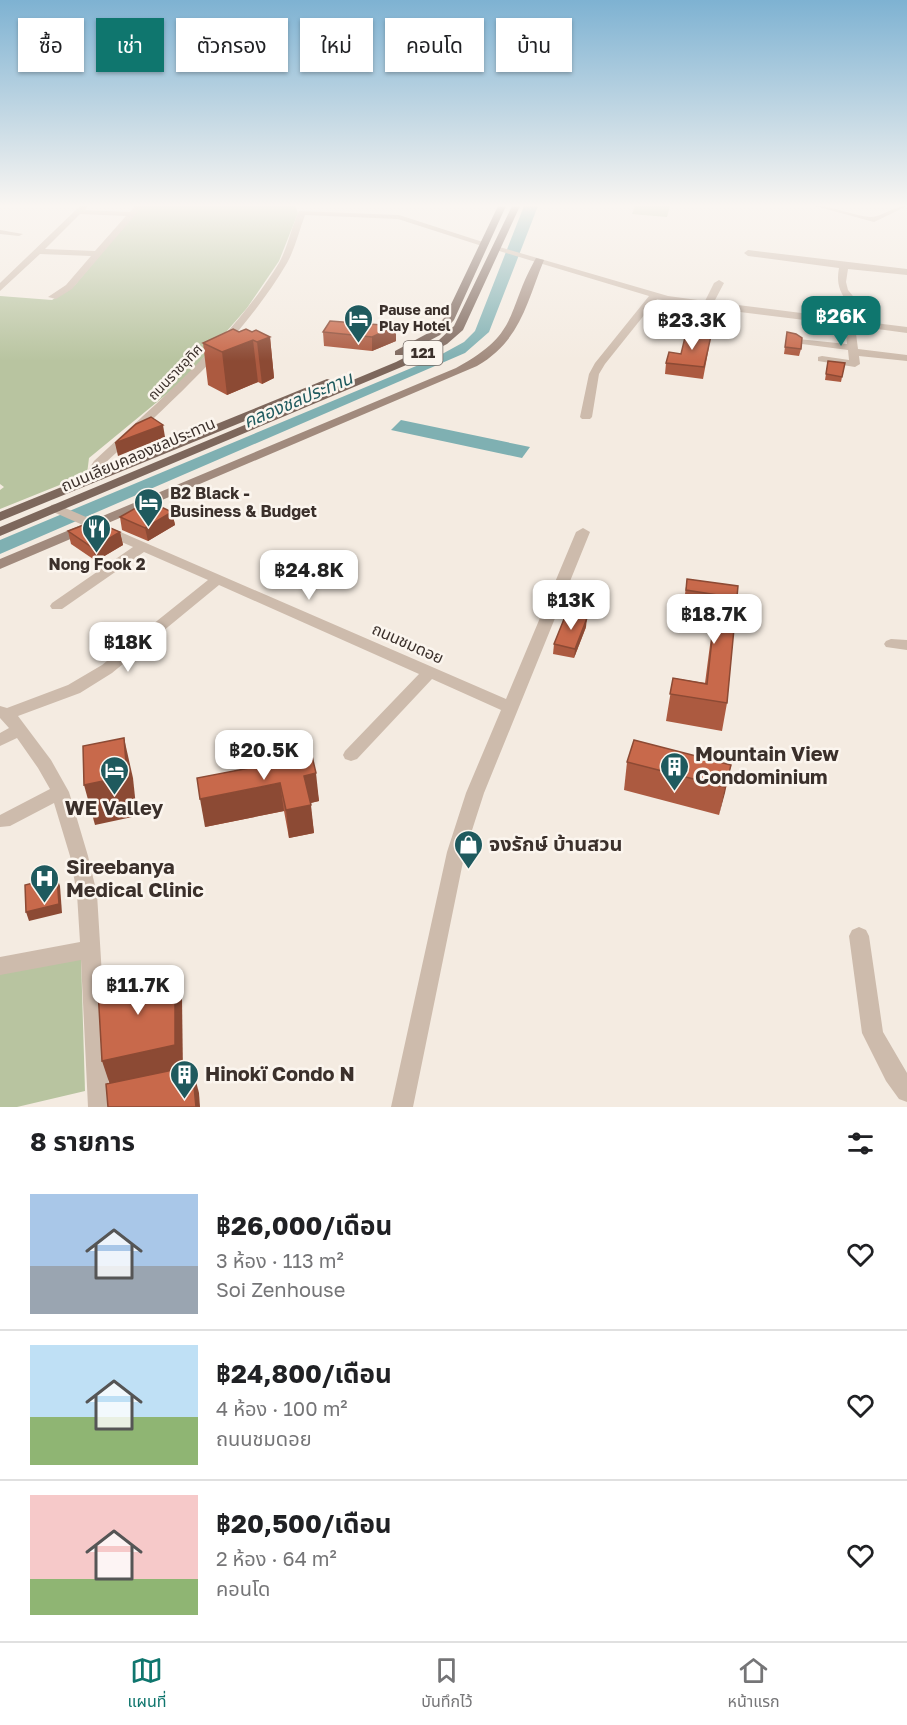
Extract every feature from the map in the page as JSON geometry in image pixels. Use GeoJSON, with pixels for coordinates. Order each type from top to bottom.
{"type":"FeatureCollection","features":[{"type":"Feature","properties":{"kind":"main road","name":"ถนนเลียบคลองชลประทาน"},"geometry":{"type":"LineString","coordinates":[[0,517],[104,481],[408,360],[443,342],[465,319],[486,258]]}},
{"type":"Feature","properties":{"kind":"main road"},"geometry":{"type":"LineString","coordinates":[[0,564],[96,526],[460,370],[500,344],[511,329],[536,259]]}},
{"type":"Feature","properties":{"kind":"main road","name":"ถนนเลียบคลองชลประทาน"},"geometry":{"type":"LineString","coordinates":[[0,532],[56,508],[104,481]]}},
{"type":"Feature","properties":{"kind":"street"},"geometry":{"type":"LineString","coordinates":[[0,288],[31,258]]}},
{"type":"Feature","properties":{"kind":"street"},"geometry":{"type":"LineString","coordinates":[[53,297],[69,287],[94,258]]}},
{"type":"Feature","properties":{"kind":"street","name":"ถนนราชอุทิศ"},"geometry":{"type":"LineString","coordinates":[[104,481],[94,470],[98,464],[185,383],[253,306],[285,258]]}},
{"type":"Feature","properties":{"kind":"street"},"geometry":{"type":"LineString","coordinates":[[530,258],[654,296],[907,330]]}},
{"type":"Feature","properties":{"kind":"street"},"geometry":{"type":"LineString","coordinates":[[782,258],[907,272]]}},
{"type":"Feature","properties":{"kind":"street"},"geometry":{"type":"LineString","coordinates":[[844,266],[841,282],[844,290],[873,327]]}},
{"type":"Feature","properties":{"kind":"street"},"geometry":{"type":"LineString","coordinates":[[708,305],[719,283]]}},
{"type":"Feature","properties":{"kind":"street"},"geometry":{"type":"LineString","coordinates":[[586,417],[594,375],[600,363],[654,296]]}},
{"type":"Feature","properties":{"kind":"street"},"geometry":{"type":"LineString","coordinates":[[822,359],[855,364],[850,324]]}},
{"type":"Feature","properties":{"kind":"street"},"geometry":{"type":"LineString","coordinates":[[802,341],[907,358]]}},
{"type":"Feature","properties":{"kind":"street","name":"ถนนชมดอย"},"geometry":{"type":"LineString","coordinates":[[56,508],[509,707]]}},
{"type":"Feature","properties":{"kind":"street"},"geometry":{"type":"LineString","coordinates":[[402,1107],[456,852],[475,793],[509,707],[583,532]]}},
{"type":"Feature","properties":{"kind":"street"},"geometry":{"type":"LineString","coordinates":[[57,606],[142,546]]}},
{"type":"Feature","properties":{"kind":"street"},"geometry":{"type":"LineString","coordinates":[[99,1107],[92,949],[87,894],[81,865],[60,792],[45,764],[20,729],[4,713],[74,689],[107,669],[218,579]]}},
{"type":"Feature","properties":{"kind":"street"},"geometry":{"type":"LineString","coordinates":[[351,755],[430,672]]}},
{"type":"Feature","properties":{"kind":"street"},"geometry":{"type":"LineString","coordinates":[[0,740],[20,729]]}},
{"type":"Feature","properties":{"kind":"street"},"geometry":{"type":"LineString","coordinates":[[4,821],[60,792]]}},
{"type":"Feature","properties":{"kind":"street"},"geometry":{"type":"LineString","coordinates":[[859,936],[873,1033],[894,1074],[907,1091]]}},
{"type":"Feature","properties":{"kind":"street"},"geometry":{"type":"LineString","coordinates":[[0,966],[92,949]]}},
{"type":"Feature","properties":{"kind":"green space"},"geometry":{"type":"Polygon","coordinates":[[[98,258],[280,258],[247,308],[185,379],[89,458],[87,474],[0,509],[0,490],[4,487],[0,484],[0,296],[52,300],[75,285],[98,258]]]}},
{"type":"Feature","properties":{"kind":"green space"},"geometry":{"type":"Polygon","coordinates":[[[81,958],[85,1091],[17,1107],[0,1107],[0,972],[81,958]]]}},
{"type":"Feature","properties":{"kind":"water"},"geometry":{"type":"Polygon","coordinates":[[[504,258],[518,258],[489,332],[465,353],[0,554],[0,540],[433,359],[464,342],[475,331],[504,258]]]}},
{"type":"Feature","properties":{"kind":"water"},"geometry":{"type":"Polygon","coordinates":[[[401,420],[530,447],[522,458],[391,430],[401,420]]]}},
{"type":"Feature","properties":{"kind":"building"},"geometry":{"type":"Polygon","coordinates":[[[330,321],[396,326],[372,337],[323,332],[330,321]]]}},
{"type":"Feature","properties":{"kind":"building"},"geometry":{"type":"Polygon","coordinates":[[[233,329],[239,332],[246,329],[252,332],[256,330],[270,337],[257,342],[253,340],[222,352],[203,343],[233,329]]]}},
{"type":"Feature","properties":{"kind":"building"},"geometry":{"type":"Polygon","coordinates":[[[787,332],[802,338],[801,349],[785,347],[787,332]]]}},
{"type":"Feature","properties":{"kind":"building"},"geometry":{"type":"Polygon","coordinates":[[[686,333],[711,336],[704,367],[666,363],[669,352],[681,354],[686,333]]]}},
{"type":"Feature","properties":{"kind":"building"},"geometry":{"type":"Polygon","coordinates":[[[828,361],[845,363],[842,377],[826,374],[828,361]]]}},
{"type":"Feature","properties":{"kind":"building"},"geometry":{"type":"Polygon","coordinates":[[[151,417],[163,425],[115,443],[136,424],[151,417]]]}},
{"type":"Feature","properties":{"kind":"building"},"geometry":{"type":"Polygon","coordinates":[[[148,501],[172,512],[145,528],[120,517],[148,501]]]}},
{"type":"Feature","properties":{"kind":"building"},"geometry":{"type":"Polygon","coordinates":[[[94,521],[120,532],[93,548],[68,531],[94,521]]]}},
{"type":"Feature","properties":{"kind":"building"},"geometry":{"type":"Polygon","coordinates":[[[687,579],[738,586],[727,703],[670,694],[673,678],[707,684],[717,595],[686,590],[687,579]]]}},
{"type":"Feature","properties":{"kind":"building"},"geometry":{"type":"Polygon","coordinates":[[[566,614],[587,618],[575,649],[554,644],[566,614]]]}},
{"type":"Feature","properties":{"kind":"building"},"geometry":{"type":"Polygon","coordinates":[[[124,738],[127,776],[84,785],[83,746],[124,738]]]}},
{"type":"Feature","properties":{"kind":"building"},"geometry":{"type":"Polygon","coordinates":[[[634,740],[731,765],[725,787],[627,762],[634,740]]]}},
{"type":"Feature","properties":{"kind":"building"},"geometry":{"type":"Polygon","coordinates":[[[312,756],[316,773],[304,776],[311,805],[286,810],[280,783],[200,799],[197,778],[312,756]]]}},
{"type":"Feature","properties":{"kind":"building"},"geometry":{"type":"Polygon","coordinates":[[[57,877],[59,904],[26,912],[25,885],[57,877]]]}},
{"type":"Feature","properties":{"kind":"building"},"geometry":{"type":"Polygon","coordinates":[[[175,970],[175,1045],[102,1061],[98,990],[175,970]]]}},
{"type":"Feature","properties":{"kind":"building"},"geometry":{"type":"Polygon","coordinates":[[[192,1066],[196,1107],[108,1107],[106,1084],[192,1066]]]}},
{"type":"Feature","properties":{"kind":"place","name":"Pause and Play Hotel"},"geometry":{"type":"Point","coordinates":[358,344]}},
{"type":"Feature","properties":{"kind":"place","name":"B2 Black - Business & Budget"},"geometry":{"type":"Point","coordinates":[149,528]}},
{"type":"Feature","properties":{"kind":"place","name":"Nong Fook 2"},"geometry":{"type":"Point","coordinates":[97,554]}},
{"type":"Feature","properties":{"kind":"place","name":"Mountain View Condominium"},"geometry":{"type":"Point","coordinates":[674,792]}},
{"type":"Feature","properties":{"kind":"place","name":"WE Valley"},"geometry":{"type":"Point","coordinates":[114,796]}},
{"type":"Feature","properties":{"kind":"place","name":"จงรักษ์ บ้านสวน"},"geometry":{"type":"Point","coordinates":[468,870]}},
{"type":"Feature","properties":{"kind":"place","name":"Sireebanya Medical Clinic"},"geometry":{"type":"Point","coordinates":[45,904]}},
{"type":"Feature","properties":{"kind":"place","name":"Hinokï Condo N"},"geometry":{"type":"Point","coordinates":[184,1100]}},
{"type":"Feature","properties":{"kind":"water label","name":"คลองชลประทาน"},"geometry":{"type":"Point","coordinates":[298,400]}}]}
